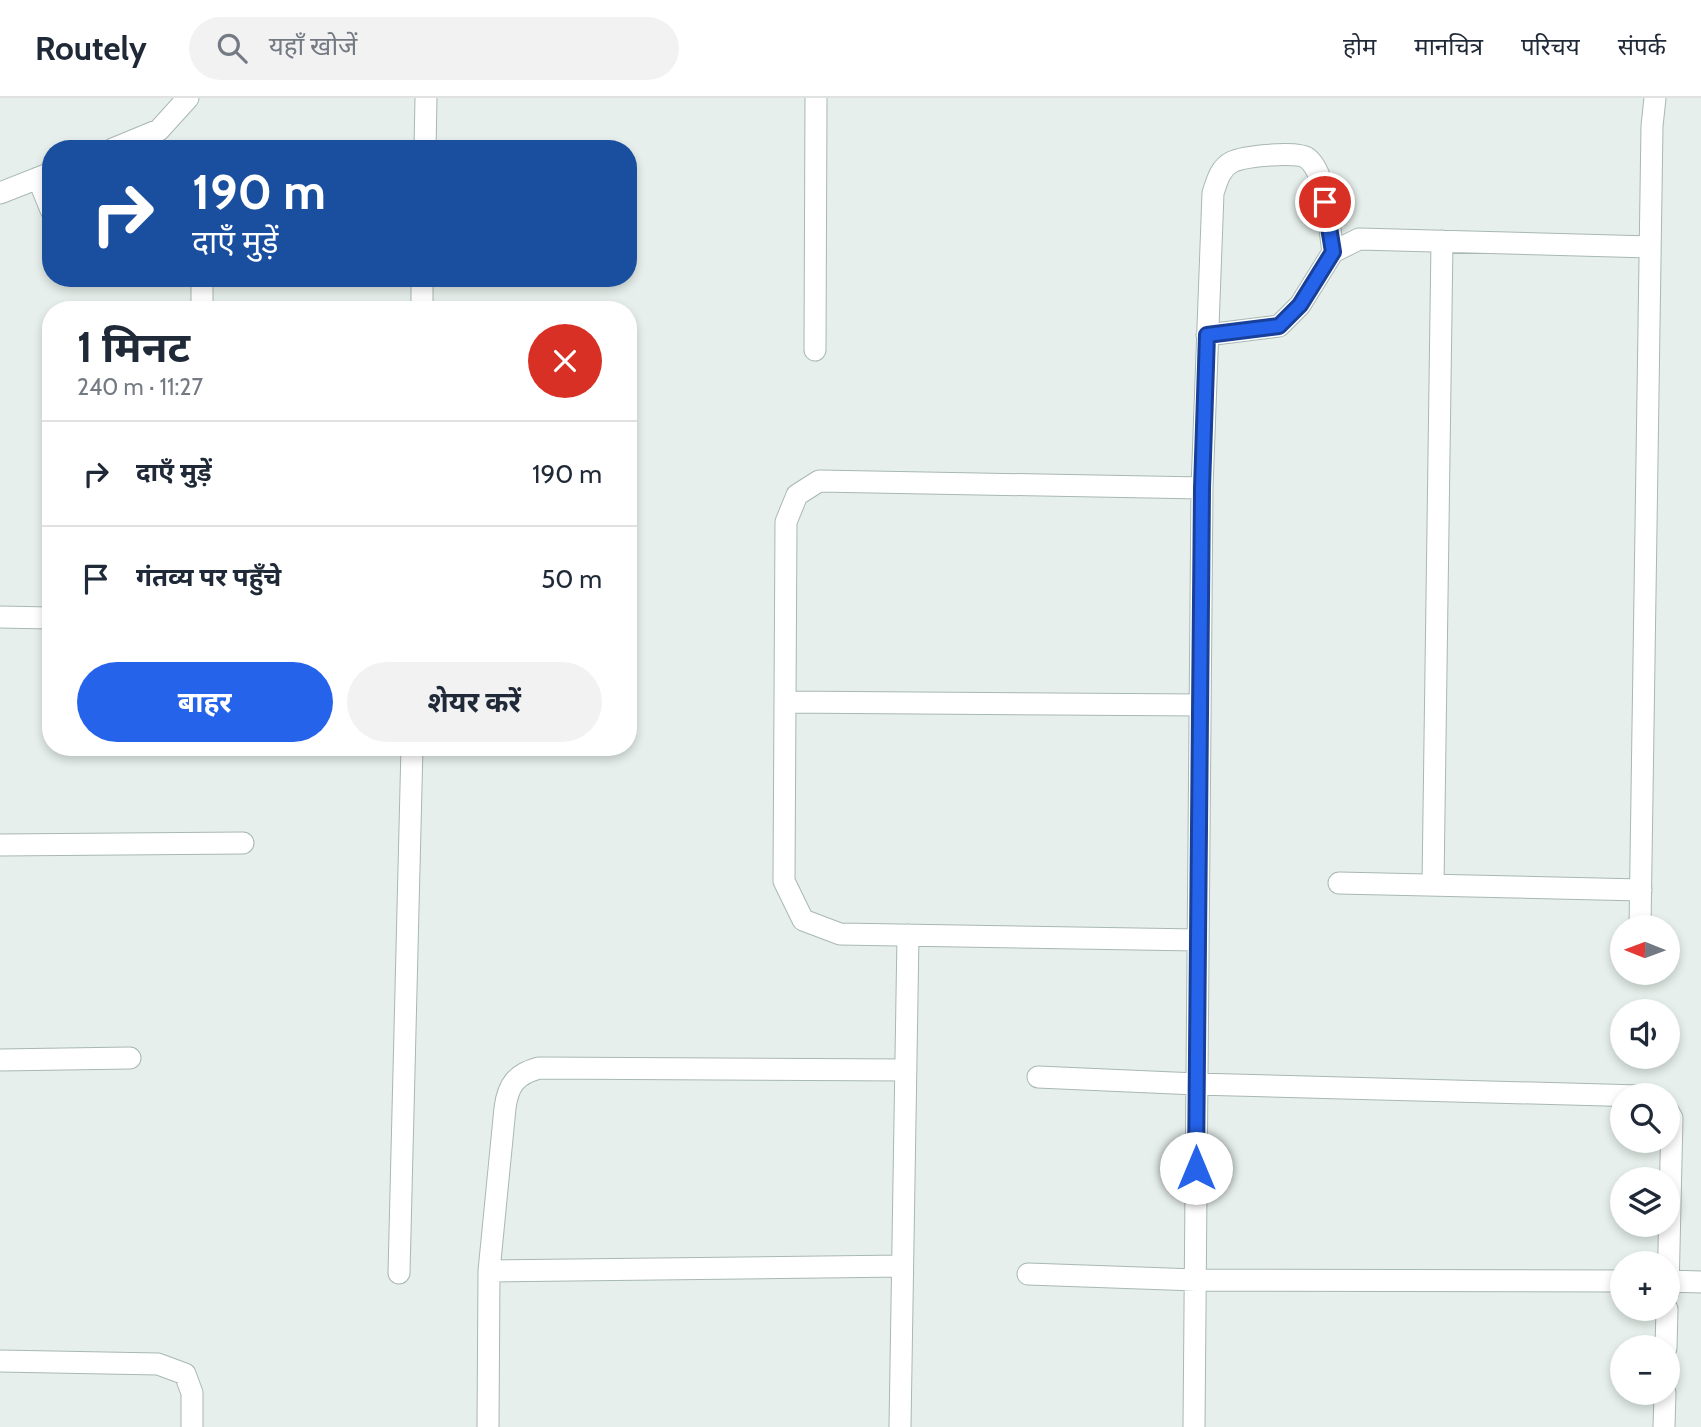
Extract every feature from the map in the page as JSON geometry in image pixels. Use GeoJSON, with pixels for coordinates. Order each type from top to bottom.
{"type":"FeatureCollection","features":[{"type":"Feature","properties":{"kind":"street"},"geometry":{"type":"LineString","coordinates":[[135,140],[159,130],[188,98]]}},
{"type":"Feature","properties":{"kind":"street"},"geometry":{"type":"LineString","coordinates":[[425,140],[426,98]]}},
{"type":"Feature","properties":{"kind":"street"},"geometry":{"type":"LineString","coordinates":[[815,350],[816,98]]}},
{"type":"Feature","properties":{"kind":"street"},"geometry":{"type":"LineString","coordinates":[[1640,915],[1651,126],[1655,98]]}},
{"type":"Feature","properties":{"kind":"street"},"geometry":{"type":"LineString","coordinates":[[1194,1427],[1202,488],[1213,193],[1219,173],[1233,161],[1292,153],[1307,158],[1321,177],[1333,252]]}},
{"type":"Feature","properties":{"kind":"street"},"geometry":{"type":"LineString","coordinates":[[0,194],[42,177]]}},
{"type":"Feature","properties":{"kind":"street"},"geometry":{"type":"LineString","coordinates":[[1207,335],[1279,326],[1300,305],[1333,252],[1359,239],[1650,247]]}},
{"type":"Feature","properties":{"kind":"street"},"geometry":{"type":"LineString","coordinates":[[1433,884],[1443,241]]}},
{"type":"Feature","properties":{"kind":"street"},"geometry":{"type":"LineString","coordinates":[[1197,940],[840,934],[803,920],[784,881],[786,522],[797,495],[819,481],[1202,488]]}},
{"type":"Feature","properties":{"kind":"street"},"geometry":{"type":"LineString","coordinates":[[0,617],[42,618]]}},
{"type":"Feature","properties":{"kind":"street"},"geometry":{"type":"LineString","coordinates":[[785,702],[1200,705]]}},
{"type":"Feature","properties":{"kind":"street"},"geometry":{"type":"LineString","coordinates":[[399,1273],[412,756]]}},
{"type":"Feature","properties":{"kind":"street"},"geometry":{"type":"LineString","coordinates":[[0,845],[243,843]]}},
{"type":"Feature","properties":{"kind":"street"},"geometry":{"type":"LineString","coordinates":[[1339,883],[1641,890]]}},
{"type":"Feature","properties":{"kind":"street"},"geometry":{"type":"LineString","coordinates":[[900,1427],[908,935]]}},
{"type":"Feature","properties":{"kind":"street"},"geometry":{"type":"LineString","coordinates":[[0,1060],[130,1058]]}},
{"type":"Feature","properties":{"kind":"street"},"geometry":{"type":"LineString","coordinates":[[488,1427],[489,1272],[506,1095],[511,1083],[523,1072],[538,1068],[906,1070]]}},
{"type":"Feature","properties":{"kind":"street"},"geometry":{"type":"LineString","coordinates":[[1038,1077],[1610,1095]]}},
{"type":"Feature","properties":{"kind":"street"},"geometry":{"type":"LineString","coordinates":[[1669,1251],[1671,1153]]}},
{"type":"Feature","properties":{"kind":"street"},"geometry":{"type":"LineString","coordinates":[[489,1272],[902,1266]]}},
{"type":"Feature","properties":{"kind":"street"},"geometry":{"type":"LineString","coordinates":[[1028,1274],[1196,1280],[1610,1281]]}},
{"type":"Feature","properties":{"kind":"street"},"geometry":{"type":"LineString","coordinates":[[1680,1282],[1701,1282]]}},
{"type":"Feature","properties":{"kind":"street"},"geometry":{"type":"LineString","coordinates":[[0,1362],[158,1364],[185,1374],[192,1392],[192,1427]]}},
{"type":"Feature","properties":{"kind":"street"},"geometry":{"type":"LineString","coordinates":[[1664,1427],[1665,1405]]}},
{"type":"Feature","properties":{"kind":"route"},"geometry":{"type":"LineString","coordinates":[[1196,1168],[1202,488],[1207,335],[1279,326],[1300,305],[1333,252],[1325,202]]}}]}
